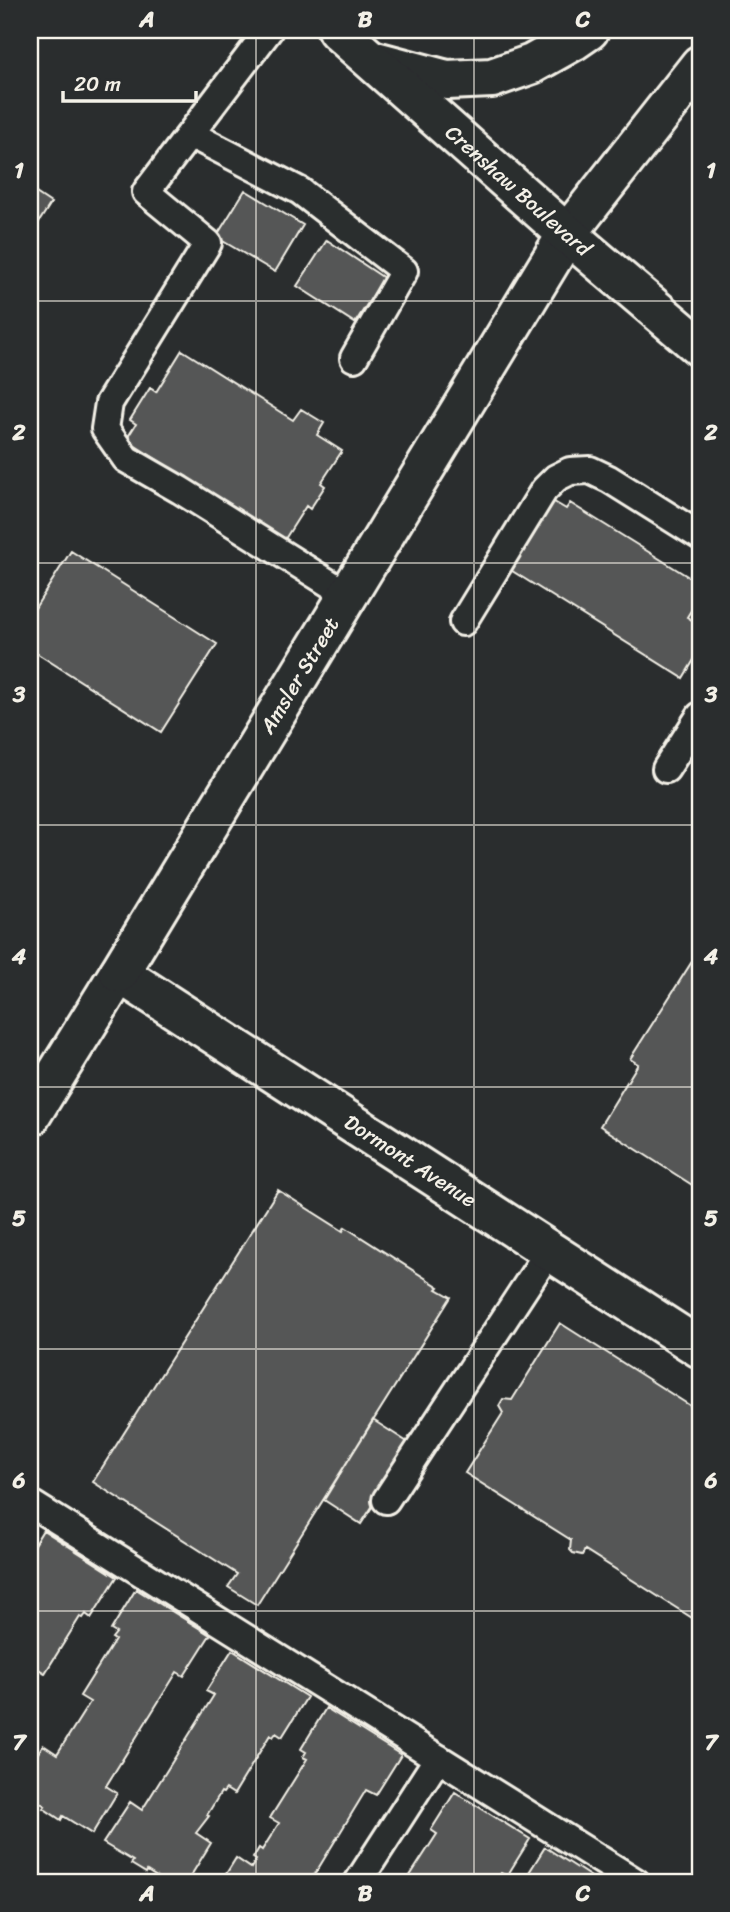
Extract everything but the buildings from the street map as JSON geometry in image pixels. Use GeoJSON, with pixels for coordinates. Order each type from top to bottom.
{"type":"FeatureCollection","features":[{"type":"Feature","properties":{"kind":"street","name":"Crenshaw Boulevard"},"geometry":{"type":"LineString","coordinates":[[337,30],[566,234],[700,347]]}},
{"type":"Feature","properties":{"kind":"street"},"geometry":{"type":"LineString","coordinates":[[372,60],[447,80],[492,78],[531,64],[589,30]]}},
{"type":"Feature","properties":{"kind":"street","name":"Amsler Street"},"geometry":{"type":"LineString","coordinates":[[30,1116],[566,234],[700,65]]}},
{"type":"Feature","properties":{"kind":"street","name":"Dormont Avenue"},"geometry":{"type":"LineString","coordinates":[[119,973],[700,1348]]}},
{"type":"Feature","properties":{"kind":"lane"},"geometry":{"type":"LineString","coordinates":[[269,30],[146,192],[208,243],[109,403],[105,429],[126,459],[348,595]]}},
{"type":"Feature","properties":{"kind":"lane"},"geometry":{"type":"LineString","coordinates":[[190,135],[300,191],[404,271],[354,358]]}},
{"type":"Feature","properties":{"kind":"lane"},"geometry":{"type":"LineString","coordinates":[[463,621],[544,490],[555,478],[570,471],[590,470],[700,536]]}},
{"type":"Feature","properties":{"kind":"lane"},"geometry":{"type":"LineString","coordinates":[[666,769],[700,716]]}},
{"type":"Feature","properties":{"kind":"lane"},"geometry":{"type":"LineString","coordinates":[[386,1500],[549,1251]]}},
{"type":"Feature","properties":{"kind":"lane"},"geometry":{"type":"LineString","coordinates":[[30,1503],[636,1882]]}},
{"type":"Feature","properties":{"kind":"lane"},"geometry":{"type":"LineString","coordinates":[[358,1882],[438,1758]]}}]}
